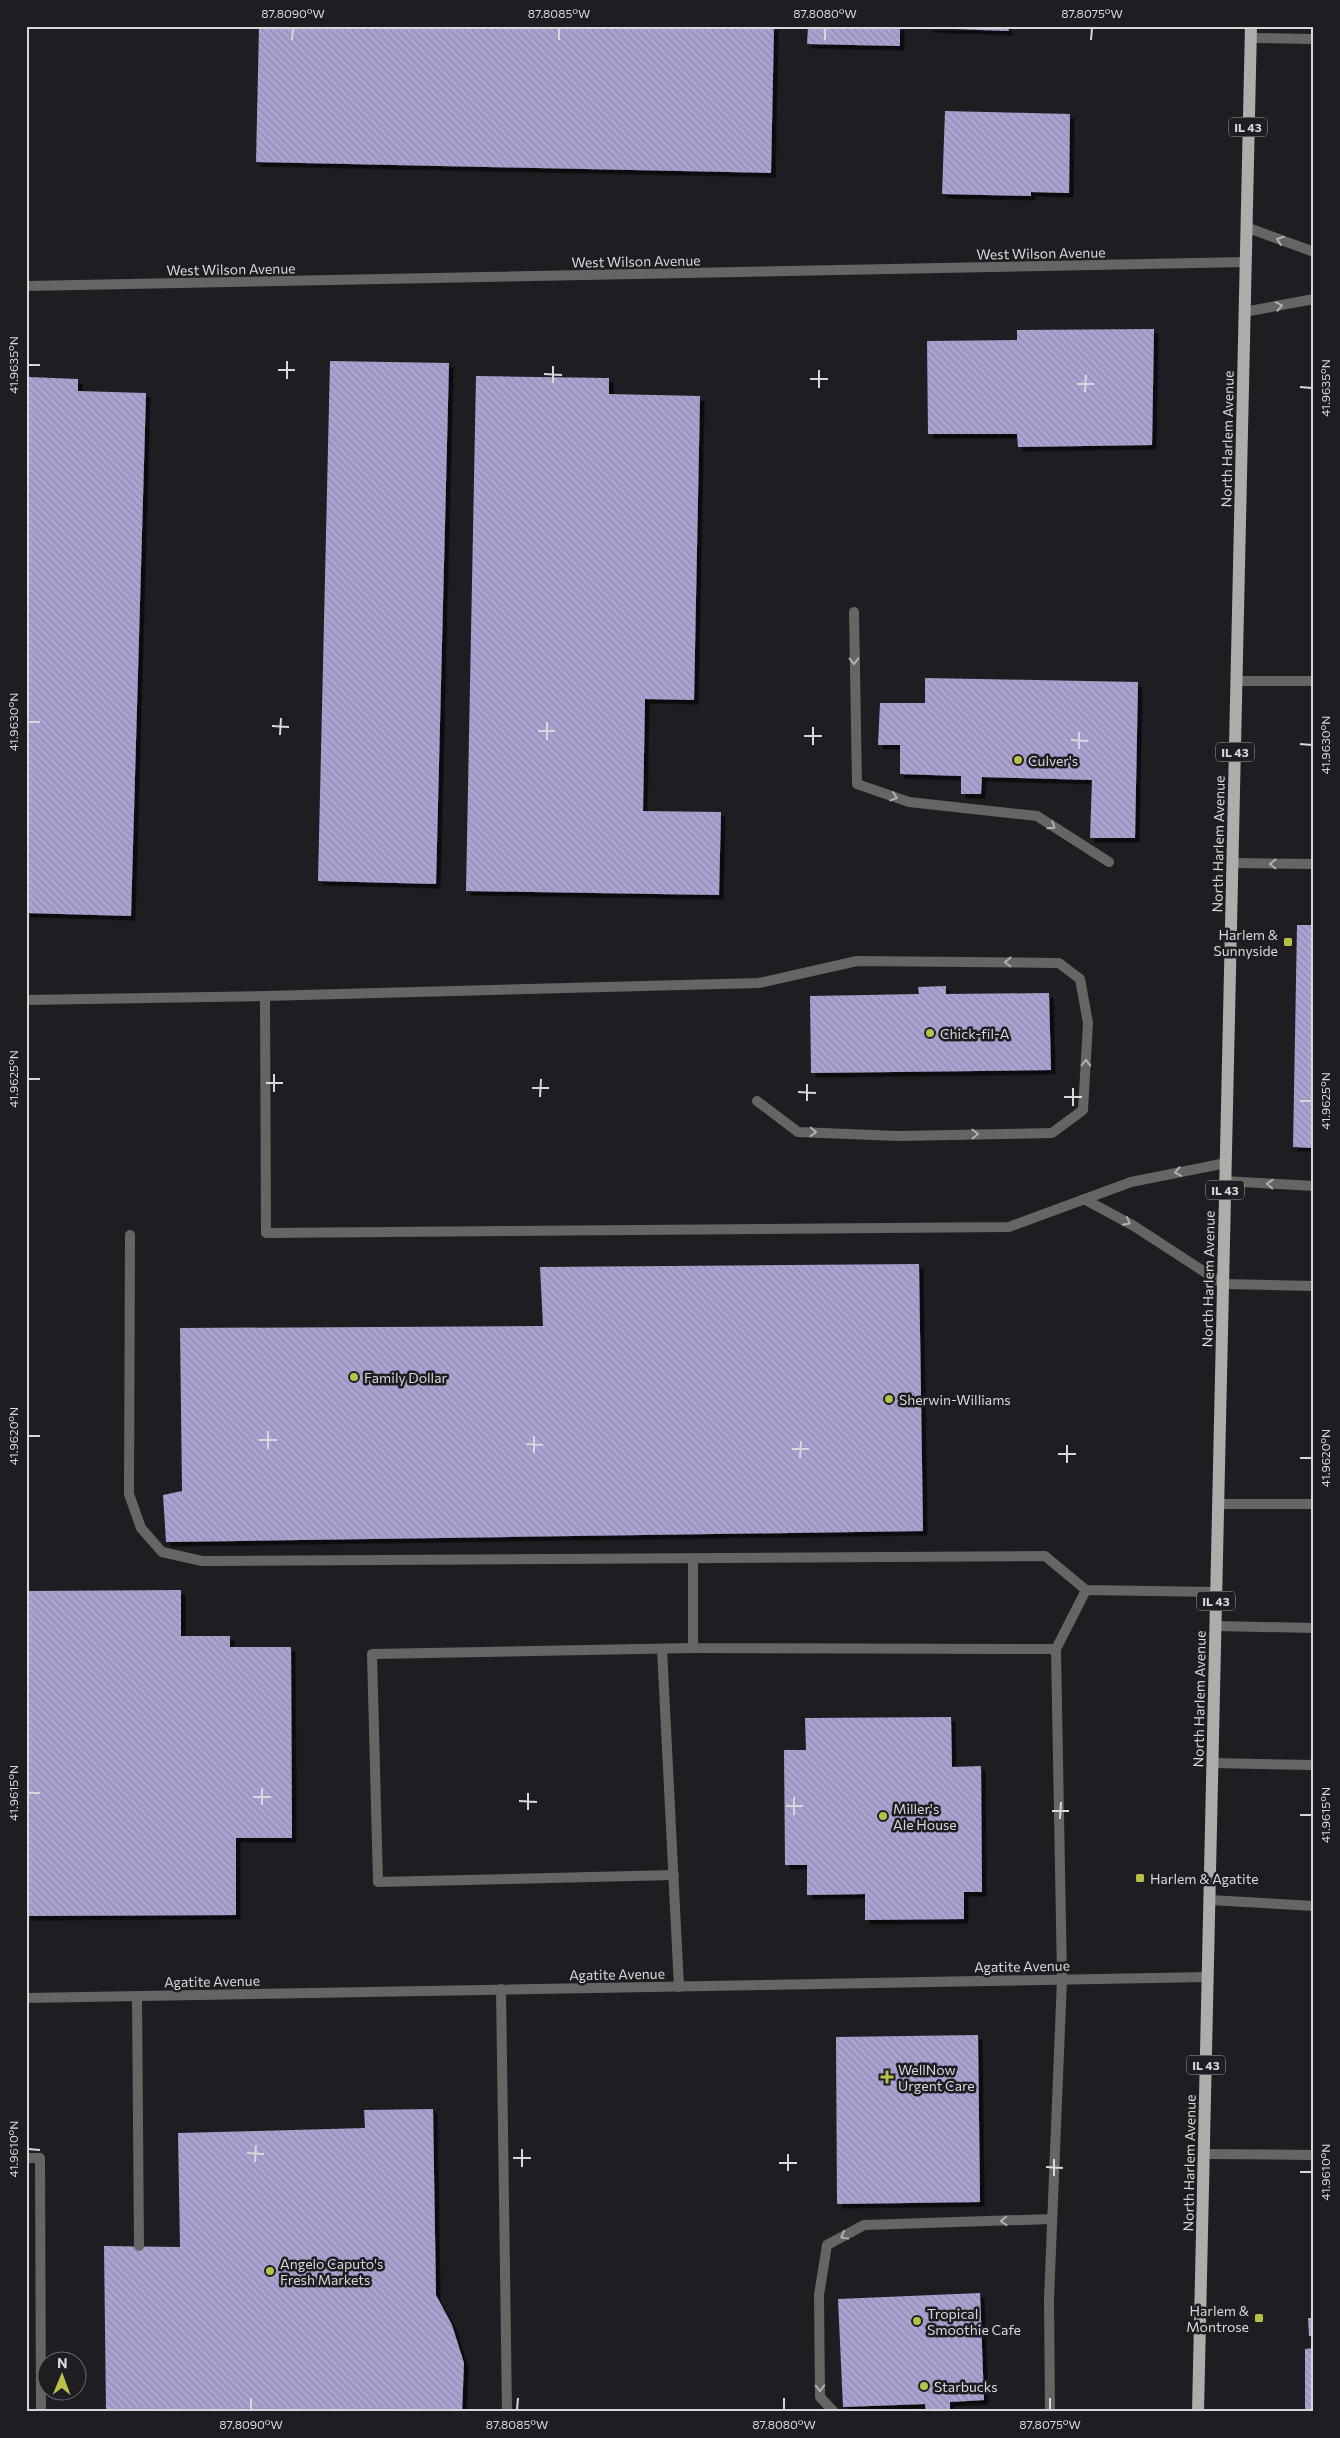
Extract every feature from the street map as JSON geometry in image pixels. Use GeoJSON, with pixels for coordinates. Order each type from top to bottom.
{"type":"FeatureCollection","features":[{"type":"Feature","properties":{"kind":"main road","name":"North Harlem Avenue"},"geometry":{"type":"LineString","coordinates":[[1198,2412],[1250,32]]}},
{"type":"Feature","properties":{"kind":"street"},"geometry":{"type":"LineString","coordinates":[[1250,32],[1314,39]]}},
{"type":"Feature","properties":{"kind":"street"},"geometry":{"type":"LineString","coordinates":[[1246,227],[1314,252]]}},
{"type":"Feature","properties":{"kind":"street","name":"West Wilson Avenue"},"geometry":{"type":"LineString","coordinates":[[26,286],[1246,262]]}},
{"type":"Feature","properties":{"kind":"street"},"geometry":{"type":"LineString","coordinates":[[1244,312],[1314,300]]}},
{"type":"Feature","properties":{"kind":"street"},"geometry":{"type":"LineString","coordinates":[[854,612],[857,784],[909,802],[1038,816],[1108,862]]}},
{"type":"Feature","properties":{"kind":"street"},"geometry":{"type":"LineString","coordinates":[[1236,681],[1314,681]]}},
{"type":"Feature","properties":{"kind":"street"},"geometry":{"type":"LineString","coordinates":[[1233,863],[1314,864]]}},
{"type":"Feature","properties":{"kind":"street"},"geometry":{"type":"LineString","coordinates":[[26,1000],[265,996],[759,982],[857,961],[1059,963],[1080,979],[1088,1022],[1083,1110],[1052,1132],[898,1136],[798,1132],[757,1101]]}},
{"type":"Feature","properties":{"kind":"street"},"geometry":{"type":"LineString","coordinates":[[265,996],[266,1233],[1009,1227],[1131,1182],[1226,1163]]}},
{"type":"Feature","properties":{"kind":"street"},"geometry":{"type":"LineString","coordinates":[[1226,1181],[1314,1186]]}},
{"type":"Feature","properties":{"kind":"street"},"geometry":{"type":"LineString","coordinates":[[1084,1199],[1134,1226],[1223,1284],[1314,1286]]}},
{"type":"Feature","properties":{"kind":"street"},"geometry":{"type":"LineString","coordinates":[[130,1235],[129,1494],[141,1528],[162,1552],[202,1561],[1045,1556],[1086,1590],[1217,1592]]}},
{"type":"Feature","properties":{"kind":"street"},"geometry":{"type":"LineString","coordinates":[[1218,1504],[1314,1504]]}},
{"type":"Feature","properties":{"kind":"street"},"geometry":{"type":"LineString","coordinates":[[693,1559],[693,1648]]}},
{"type":"Feature","properties":{"kind":"street"},"geometry":{"type":"LineString","coordinates":[[1050,2412],[1049,2299],[1062,1979],[1056,1649],[1086,1590]]}},
{"type":"Feature","properties":{"kind":"street"},"geometry":{"type":"LineString","coordinates":[[1216,1626],[1314,1628]]}},
{"type":"Feature","properties":{"kind":"street"},"geometry":{"type":"LineString","coordinates":[[674,1875],[378,1882],[372,1654],[693,1648],[1056,1649]]}},
{"type":"Feature","properties":{"kind":"street"},"geometry":{"type":"LineString","coordinates":[[662,1649],[679,1987]]}},
{"type":"Feature","properties":{"kind":"street"},"geometry":{"type":"LineString","coordinates":[[1213,1763],[1314,1765]]}},
{"type":"Feature","properties":{"kind":"street"},"geometry":{"type":"LineString","coordinates":[[1210,1900],[1314,1906]]}},
{"type":"Feature","properties":{"kind":"street","name":"Agatite Avenue"},"geometry":{"type":"LineString","coordinates":[[26,1998],[1208,1977]]}},
{"type":"Feature","properties":{"kind":"street"},"geometry":{"type":"LineString","coordinates":[[501,1989],[507,2412]]}},
{"type":"Feature","properties":{"kind":"street"},"geometry":{"type":"LineString","coordinates":[[137,1996],[139,2246]]}},
{"type":"Feature","properties":{"kind":"street"},"geometry":{"type":"LineString","coordinates":[[1204,2154],[1314,2155]]}},
{"type":"Feature","properties":{"kind":"street"},"geometry":{"type":"LineString","coordinates":[[26,2158],[40,2158],[41,2412]]}},
{"type":"Feature","properties":{"kind":"street"},"geometry":{"type":"LineString","coordinates":[[834,2412],[820,2397],[819,2295],[827,2246],[864,2226],[1052,2220]]}},
{"type":"Feature","properties":{"kind":"building"},"geometry":{"type":"Polygon","coordinates":[[[259,26],[774,26],[771,173],[256,162],[259,26]]]}},
{"type":"Feature","properties":{"kind":"building"},"geometry":{"type":"Polygon","coordinates":[[[808,26],[900,26],[900,46],[807,44],[808,26]]]}},
{"type":"Feature","properties":{"kind":"building"},"geometry":{"type":"Polygon","coordinates":[[[927,26],[1007,26],[1009,31],[927,28],[927,26]]]}},
{"type":"Feature","properties":{"kind":"building"},"geometry":{"type":"Polygon","coordinates":[[[945,111],[1070,114],[1069,193],[1031,192],[1031,196],[942,194],[945,111]]]}},
{"type":"Feature","properties":{"kind":"building"},"geometry":{"type":"Polygon","coordinates":[[[1154,329],[1152,445],[1018,447],[1017,434],[928,434],[927,341],[1017,340],[1017,330],[1154,329]]]}},
{"type":"Feature","properties":{"kind":"building"},"geometry":{"type":"Polygon","coordinates":[[[330,361],[449,363],[436,884],[318,881],[330,361]]]}},
{"type":"Feature","properties":{"kind":"building"},"geometry":{"type":"Polygon","coordinates":[[[476,376],[609,378],[609,394],[700,396],[694,700],[645,699],[643,811],[721,812],[719,895],[466,891],[476,376]]]}},
{"type":"Feature","properties":{"kind":"building"},"geometry":{"type":"Polygon","coordinates":[[[29,377],[78,379],[78,391],[146,393],[131,916],[26,913],[26,390],[29,390],[29,377]]]}},
{"type":"Feature","properties":{"kind":"building","name":"Culver's"},"geometry":{"type":"Polygon","coordinates":[[[925,678],[1138,682],[1135,838],[1090,838],[1092,780],[982,777],[981,794],[961,794],[961,776],[900,774],[900,745],[878,745],[880,703],[925,703],[925,678]]]}},
{"type":"Feature","properties":{"kind":"building"},"geometry":{"type":"Polygon","coordinates":[[[1297,925],[1314,925],[1314,1148],[1293,1147],[1297,925]]]}},
{"type":"Feature","properties":{"kind":"building","name":"Chick-fil-A"},"geometry":{"type":"Polygon","coordinates":[[[946,986],[946,994],[1049,993],[1051,1070],[811,1073],[810,996],[919,994],[918,987],[946,986]]]}},
{"type":"Feature","properties":{"kind":"building"},"geometry":{"type":"Polygon","coordinates":[[[919,1264],[923,1531],[166,1542],[163,1495],[182,1491],[180,1328],[543,1326],[540,1267],[919,1264]]]}},
{"type":"Feature","properties":{"kind":"building"},"geometry":{"type":"Polygon","coordinates":[[[181,1590],[181,1636],[230,1636],[230,1647],[291,1647],[292,1838],[236,1838],[236,1915],[26,1916],[26,1591],[181,1590]]]}},
{"type":"Feature","properties":{"kind":"building","name":"Miller's Ale House"},"geometry":{"type":"Polygon","coordinates":[[[951,1717],[952,1767],[981,1766],[982,1892],[964,1892],[964,1919],[865,1920],[865,1894],[807,1895],[807,1865],[785,1865],[784,1750],[806,1750],[805,1718],[951,1717]]]}},
{"type":"Feature","properties":{"kind":"building"},"geometry":{"type":"Polygon","coordinates":[[[978,2035],[980,2202],[837,2204],[836,2037],[978,2035]]]}},
{"type":"Feature","properties":{"kind":"building","name":"Angelo Caputo's Fresh Markets"},"geometry":{"type":"Polygon","coordinates":[[[433,2109],[436,2295],[452,2325],[464,2363],[462,2412],[106,2412],[104,2246],[180,2247],[178,2133],[365,2128],[364,2110],[433,2109]]]}},
{"type":"Feature","properties":{"kind":"building"},"geometry":{"type":"Polygon","coordinates":[[[980,2293],[984,2400],[950,2402],[950,2412],[926,2412],[925,2404],[843,2407],[838,2299],[980,2293]]]}},
{"type":"Feature","properties":{"kind":"building"},"geometry":{"type":"Polygon","coordinates":[[[1308,2318],[1314,2318],[1314,2336],[1309,2336],[1308,2318]]]}},
{"type":"Feature","properties":{"kind":"building"},"geometry":{"type":"Polygon","coordinates":[[[1314,2348],[1314,2411],[1305,2411],[1305,2349],[1314,2348]]]}},
{"type":"Feature","properties":{"kind":"place","name":"Culver's"},"geometry":{"type":"Point","coordinates":[1018,760]}},
{"type":"Feature","properties":{"kind":"place","name":"Harlem & Sunnyside"},"geometry":{"type":"Point","coordinates":[1288,942]}},
{"type":"Feature","properties":{"kind":"place","name":"Chick-fil-A"},"geometry":{"type":"Point","coordinates":[930,1033]}},
{"type":"Feature","properties":{"kind":"place","name":"Family Dollar"},"geometry":{"type":"Point","coordinates":[354,1377]}},
{"type":"Feature","properties":{"kind":"place","name":"Sherwin-Williams"},"geometry":{"type":"Point","coordinates":[889,1399]}},
{"type":"Feature","properties":{"kind":"place","name":"Miller's Ale House"},"geometry":{"type":"Point","coordinates":[883,1816]}},
{"type":"Feature","properties":{"kind":"place","name":"Harlem & Agatite"},"geometry":{"type":"Point","coordinates":[1140,1878]}},
{"type":"Feature","properties":{"kind":"place","name":"WellNow Urgent Care"},"geometry":{"type":"Point","coordinates":[887,2077]}},
{"type":"Feature","properties":{"kind":"place","name":"Angelo Caputo's Fresh Markets"},"geometry":{"type":"Point","coordinates":[270,2271]}},
{"type":"Feature","properties":{"kind":"place","name":"Harlem & Montrose"},"geometry":{"type":"Point","coordinates":[1259,2318]}},
{"type":"Feature","properties":{"kind":"place","name":"Tropical Smoothie Cafe"},"geometry":{"type":"Point","coordinates":[917,2321]}},
{"type":"Feature","properties":{"kind":"place","name":"Starbucks"},"geometry":{"type":"Point","coordinates":[924,2386]}}]}
